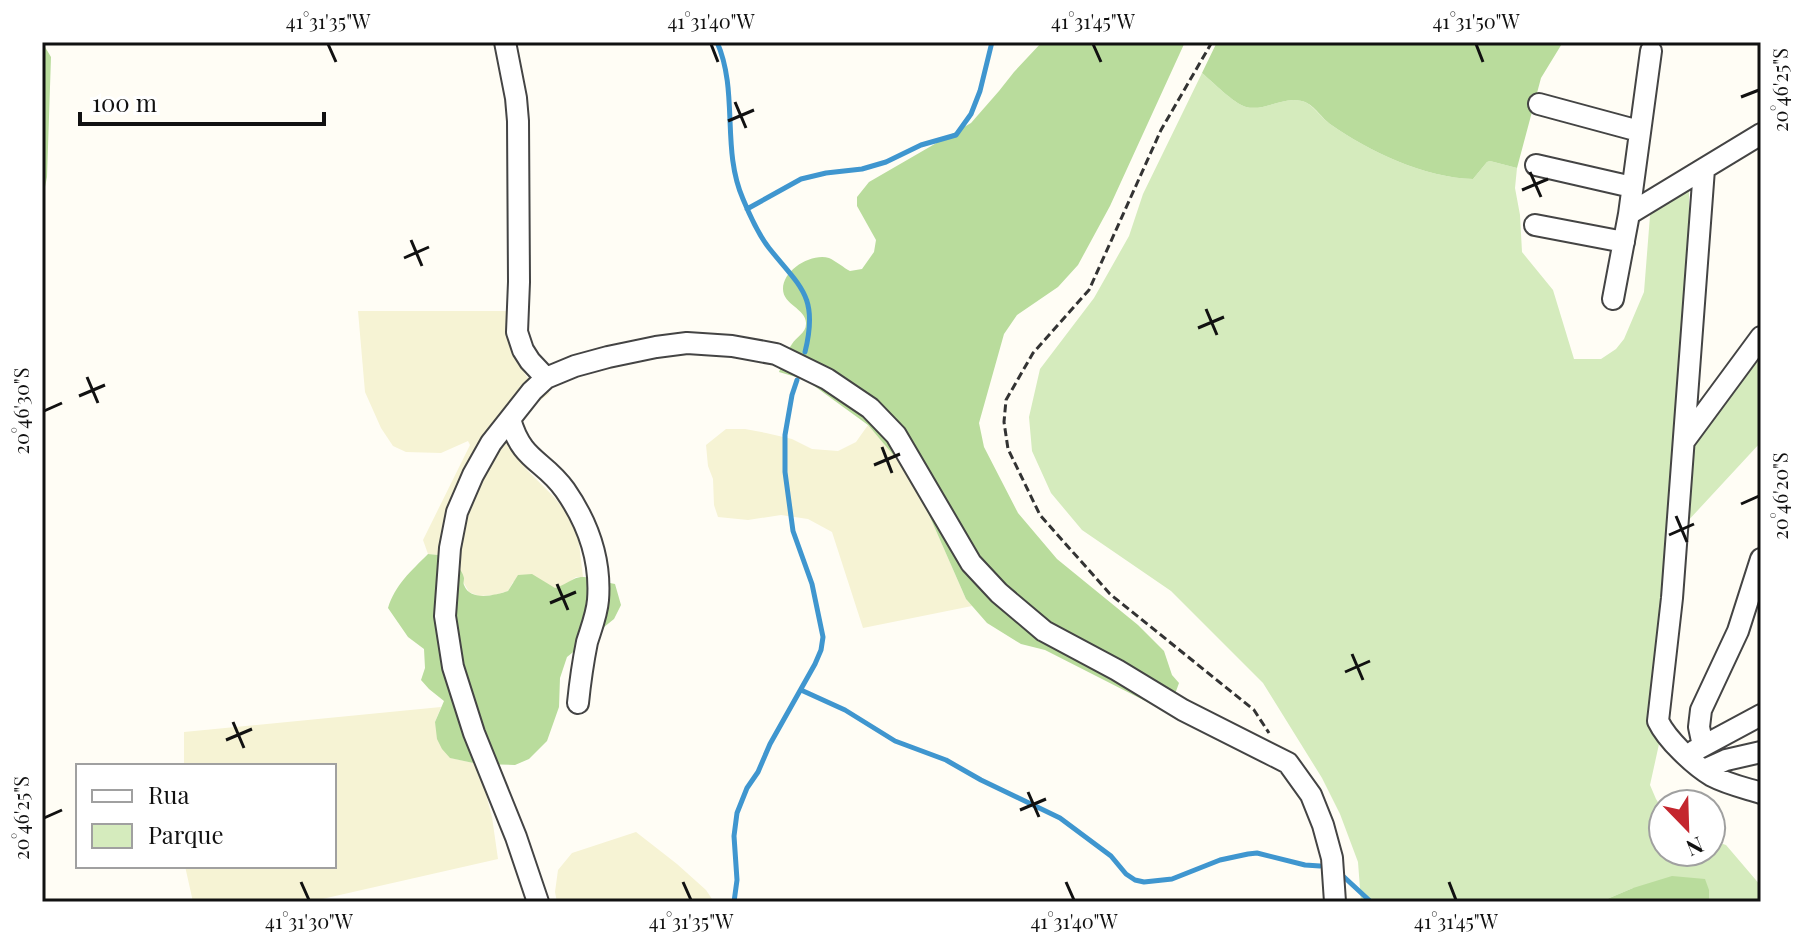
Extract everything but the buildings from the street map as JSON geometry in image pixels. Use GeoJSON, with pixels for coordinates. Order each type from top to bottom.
{"type":"FeatureCollection","features":[{"type":"Feature","properties":{"kind":"street"},"geometry":{"type":"LineString","coordinates":[[505,42],[518,121],[517,332],[523,350],[546,378]]}},
{"type":"Feature","properties":{"kind":"street"},"geometry":{"type":"LineString","coordinates":[[1613,299],[1629,214],[1651,51]]}},
{"type":"Feature","properties":{"kind":"street"},"geometry":{"type":"LineString","coordinates":[[1539,104],[1639,131]]}},
{"type":"Feature","properties":{"kind":"street"},"geometry":{"type":"LineString","coordinates":[[1629,214],[1761,134]]}},
{"type":"Feature","properties":{"kind":"street"},"geometry":{"type":"LineString","coordinates":[[1536,165],[1632,187]]}},
{"type":"Feature","properties":{"kind":"street"},"geometry":{"type":"LineString","coordinates":[[1704,169],[1672,598],[1657,711],[1662,730],[1695,751],[1704,770],[1761,793]]}},
{"type":"Feature","properties":{"kind":"street"},"geometry":{"type":"LineString","coordinates":[[1535,225],[1624,242]]}},
{"type":"Feature","properties":{"kind":"street"},"geometry":{"type":"LineString","coordinates":[[1685,440],[1761,337]]}},
{"type":"Feature","properties":{"kind":"street"},"geometry":{"type":"LineString","coordinates":[[538,902],[516,837],[474,733],[453,667],[445,616],[450,548],[457,512],[491,443],[546,378],[608,357],[687,343],[732,346],[776,354],[827,379],[870,408],[896,435],[971,563],[999,593],[1044,631],[1183,710],[1288,763],[1311,795],[1323,825],[1332,858],[1335,902]]}},
{"type":"Feature","properties":{"kind":"street"},"geometry":{"type":"LineString","coordinates":[[510,419],[520,445],[567,492],[591,538],[597,565],[598,603],[580,678],[578,703]]}},
{"type":"Feature","properties":{"kind":"street"},"geometry":{"type":"LineString","coordinates":[[1695,751],[1701,710],[1738,631],[1761,559]]}},
{"type":"Feature","properties":{"kind":"street"},"geometry":{"type":"LineString","coordinates":[[1695,751],[1761,715]]}},
{"type":"Feature","properties":{"kind":"street"},"geometry":{"type":"LineString","coordinates":[[1704,770],[1726,760],[1761,752]]}},
{"type":"Feature","properties":{"kind":"path"},"geometry":{"type":"LineString","coordinates":[[1212,42],[1161,130],[1089,290],[1033,353],[1006,400],[1004,422],[1008,449],[1040,515],[1110,594],[1254,710],[1271,737]]}},
{"type":"Feature","properties":{"kind":"shaded area"},"geometry":{"type":"Polygon","coordinates":[[[358,311],[514,311],[514,357],[527,377],[550,393],[533,406],[509,439],[527,470],[572,520],[579,543],[583,577],[576,577],[555,588],[513,582],[508,591],[479,596],[469,592],[448,556],[428,554],[423,540],[470,445],[468,441],[441,453],[406,452],[393,446],[365,392],[358,311]]]}},
{"type":"Feature","properties":{"kind":"shaded area"},"geometry":{"type":"Polygon","coordinates":[[[868,425],[907,470],[972,606],[863,628],[832,532],[808,519],[781,515],[748,520],[718,517],[706,445],[726,429],[766,433],[792,439],[812,449],[838,451],[856,442],[868,425]]]}},
{"type":"Feature","properties":{"kind":"shaded area"},"geometry":{"type":"Polygon","coordinates":[[[441,707],[435,722],[451,758],[478,764],[492,817],[498,859],[309,902],[193,902],[185,868],[336,868],[336,764],[184,764],[184,732],[441,707]]]}},
{"type":"Feature","properties":{"kind":"shaded area"},"geometry":{"type":"Polygon","coordinates":[[[636,832],[706,890],[714,902],[557,902],[558,870],[572,853],[636,832]]]}},
{"type":"Feature","properties":{"kind":"green space"},"geometry":{"type":"Polygon","coordinates":[[[42,42],[51,57],[47,177],[42,202],[42,42]]]}},
{"type":"Feature","properties":{"kind":"green space"},"geometry":{"type":"Polygon","coordinates":[[[1042,42],[1185,42],[1110,206],[1078,265],[1058,287],[1017,315],[1004,334],[979,423],[984,447],[1018,513],[1057,559],[1138,625],[1164,651],[1172,675],[1179,683],[1175,694],[1164,706],[1157,707],[1045,650],[1021,644],[987,623],[966,599],[919,492],[906,470],[868,425],[806,380],[779,372],[790,347],[806,324],[803,314],[784,294],[784,282],[788,275],[799,264],[822,257],[832,259],[850,271],[862,269],[874,252],[876,240],[857,206],[857,197],[869,182],[971,123],[1042,42]]]}},
{"type":"Feature","properties":{"kind":"green space"},"geometry":{"type":"Polygon","coordinates":[[[1217,42],[1563,42],[1541,78],[1517,168],[1490,161],[1473,179],[1436,174],[1379,153],[1327,122],[1307,103],[1292,100],[1254,108],[1241,105],[1202,73],[1217,42]]]}},
{"type":"Feature","properties":{"kind":"green space"},"geometry":{"type":"Polygon","coordinates":[[[1202,73],[1229,97],[1246,107],[1292,100],[1307,103],[1330,124],[1379,153],[1436,174],[1473,179],[1490,161],[1517,168],[1515,188],[1522,252],[1553,290],[1574,359],[1601,359],[1624,339],[1644,292],[1651,203],[1689,186],[1681,370],[1687,448],[1761,348],[1761,442],[1686,523],[1663,726],[1651,788],[1647,788],[1647,868],[1727,868],[1727,846],[1761,886],[1761,902],[1709,902],[1633,888],[1600,902],[1361,902],[1358,862],[1340,814],[1322,778],[1263,683],[1171,591],[1082,530],[1051,493],[1032,451],[1029,417],[1040,369],[1094,298],[1129,236],[1143,194],[1202,73]]]}},
{"type":"Feature","properties":{"kind":"green space"},"geometry":{"type":"Polygon","coordinates":[[[428,554],[448,556],[462,572],[467,590],[477,595],[508,591],[518,575],[532,574],[555,588],[584,577],[615,584],[621,605],[614,619],[567,657],[560,678],[559,707],[547,741],[529,759],[515,765],[478,764],[450,758],[437,739],[435,722],[444,701],[421,680],[425,668],[424,649],[408,637],[388,608],[399,585],[428,554]]]}},
{"type":"Feature","properties":{"kind":"green space"},"geometry":{"type":"Polygon","coordinates":[[[1672,876],[1705,879],[1709,902],[1600,902],[1633,888],[1672,876]]]}},
{"type":"Feature","properties":{"kind":"waterway"},"geometry":{"type":"LineString","coordinates":[[717,42],[727,81],[736,180],[761,237],[804,294],[810,318],[805,352]]}},
{"type":"Feature","properties":{"kind":"waterway"},"geometry":{"type":"LineString","coordinates":[[747,209],[801,179],[862,169],[886,162],[921,145],[956,135],[971,114],[980,91],[992,42]]}},
{"type":"Feature","properties":{"kind":"waterway"},"geometry":{"type":"LineString","coordinates":[[734,902],[737,813],[770,744],[815,664],[823,637],[812,584],[793,531],[785,472],[785,435],[797,380]]}},
{"type":"Feature","properties":{"kind":"waterway"},"geometry":{"type":"LineString","coordinates":[[801,690],[845,710],[895,741],[946,760],[1060,818],[1111,856],[1135,880],[1172,879],[1220,860],[1257,853],[1320,866]]}},
{"type":"Feature","properties":{"kind":"waterway"},"geometry":{"type":"LineString","coordinates":[[1344,877],[1371,902]]}}]}
